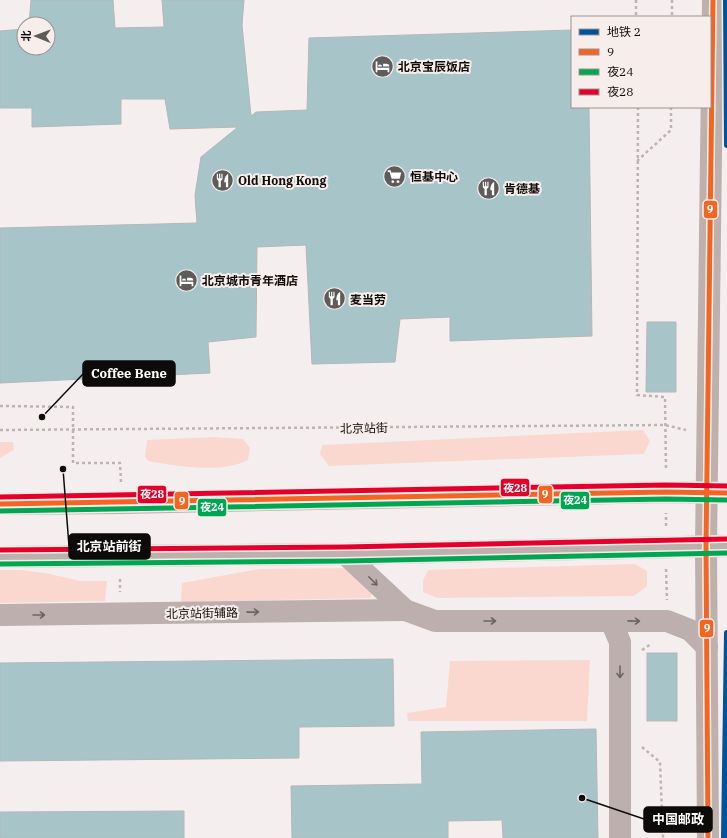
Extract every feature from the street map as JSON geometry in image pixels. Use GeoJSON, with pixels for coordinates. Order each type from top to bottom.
{"type":"FeatureCollection","features":[{"type":"Feature","properties":{"kind":"main road"},"geometry":{"type":"LineString","coordinates":[[708,838],[707,647],[717,546],[717,493],[708,435],[713,0]]}},
{"type":"Feature","properties":{"kind":"main road"},"geometry":{"type":"LineString","coordinates":[[0,504],[666,492],[717,493]]}},
{"type":"Feature","properties":{"kind":"main road"},"geometry":{"type":"LineString","coordinates":[[0,557],[345,554],[717,546]]}},
{"type":"Feature","properties":{"kind":"lane"},"geometry":{"type":"LineString","coordinates":[[345,554],[405,610],[436,621],[667,621],[690,630],[707,647]]}},
{"type":"Feature","properties":{"kind":"lane","name":"北京站街辅路"},"geometry":{"type":"LineString","coordinates":[[0,615],[405,610]]}},
{"type":"Feature","properties":{"kind":"lane"},"geometry":{"type":"LineString","coordinates":[[611,621],[620,642],[620,838]]}},
{"type":"Feature","properties":{"kind":"path"},"geometry":{"type":"LineString","coordinates":[[636,0],[636,16]]}},
{"type":"Feature","properties":{"kind":"path"},"geometry":{"type":"LineString","coordinates":[[672,0],[672,16]]}},
{"type":"Feature","properties":{"kind":"path"},"geometry":{"type":"LineString","coordinates":[[637,134],[638,108]]}},
{"type":"Feature","properties":{"kind":"path"},"geometry":{"type":"LineString","coordinates":[[637,160],[671,130],[671,108]]}},
{"type":"Feature","properties":{"kind":"path","name":"北京站街"},"geometry":{"type":"LineString","coordinates":[[0,430],[665,425],[708,435]]}},
{"type":"Feature","properties":{"kind":"path"},"geometry":{"type":"LineString","coordinates":[[662,823],[663,838]]}},
{"type":"Feature","properties":{"kind":"shaded area"},"geometry":{"type":"Polygon","coordinates":[[[643,430],[650,441],[644,454],[329,466],[320,454],[322,445],[643,430]]]}},
{"type":"Feature","properties":{"kind":"shaded area"},"geometry":{"type":"Polygon","coordinates":[[[216,437],[243,439],[250,448],[248,460],[225,467],[199,468],[148,461],[145,457],[147,440],[216,437]]]}},
{"type":"Feature","properties":{"kind":"shaded area"},"geometry":{"type":"Polygon","coordinates":[[[0,442],[13,442],[14,450],[0,458],[0,442]]]}},
{"type":"Feature","properties":{"kind":"shaded area"},"geometry":{"type":"Polygon","coordinates":[[[635,564],[647,571],[647,586],[634,596],[437,598],[423,592],[423,580],[428,570],[635,564]]]}},
{"type":"Feature","properties":{"kind":"shaded area"},"geometry":{"type":"Polygon","coordinates":[[[357,568],[373,578],[371,598],[181,602],[182,583],[259,569],[357,568]]]}},
{"type":"Feature","properties":{"kind":"shaded area"},"geometry":{"type":"Polygon","coordinates":[[[0,570],[22,570],[50,574],[80,581],[107,581],[105,601],[0,603],[0,570]]]}},
{"type":"Feature","properties":{"kind":"shaded area"},"geometry":{"type":"Polygon","coordinates":[[[590,660],[587,721],[408,721],[407,713],[446,707],[450,661],[590,660]]]}},
{"type":"Feature","properties":{"kind":"building","name":"恒基中心"},"geometry":{"type":"Polygon","coordinates":[[[31,0],[113,0],[115,28],[164,27],[162,0],[244,0],[242,25],[251,116],[256,112],[307,110],[309,38],[571,30],[571,108],[589,108],[592,336],[450,341],[450,317],[400,319],[395,362],[312,364],[306,245],[257,247],[256,337],[208,342],[210,373],[0,383],[0,228],[197,223],[195,195],[201,157],[238,127],[170,129],[165,99],[121,99],[121,124],[32,127],[32,108],[0,108],[0,31],[16,30],[16,56],[56,56],[56,16],[30,16],[31,0]]]}},
{"type":"Feature","properties":{"kind":"building"},"geometry":{"type":"Polygon","coordinates":[[[647,322],[676,322],[676,392],[646,392],[647,322]]]}},
{"type":"Feature","properties":{"kind":"building"},"geometry":{"type":"Polygon","coordinates":[[[647,653],[677,653],[677,721],[647,721],[647,653]]]}},
{"type":"Feature","properties":{"kind":"building"},"geometry":{"type":"Polygon","coordinates":[[[393,659],[394,726],[299,727],[299,758],[0,761],[0,663],[393,659]]]}},
{"type":"Feature","properties":{"kind":"building"},"geometry":{"type":"Polygon","coordinates":[[[596,729],[598,838],[503,838],[502,820],[448,821],[448,838],[292,838],[291,786],[422,784],[421,732],[596,729]]]}},
{"type":"Feature","properties":{"kind":"building"},"geometry":{"type":"Polygon","coordinates":[[[184,811],[184,838],[0,838],[0,812],[184,811]]]}},
{"type":"Feature","properties":{"kind":"metro line","name":"2"},"geometry":{"type":"LineString","coordinates":[[726,0],[727,145]]}},
{"type":"Feature","properties":{"kind":"metro line","name":"2"},"geometry":{"type":"LineString","coordinates":[[724,838],[727,633]]}},
{"type":"Feature","properties":{"kind":"transit line","name":"9"},"geometry":{"type":"LineString","coordinates":[[708,838],[706,546],[713,0]]}},
{"type":"Feature","properties":{"kind":"transit line","name":"夜28"},"geometry":{"type":"LineString","coordinates":[[0,497],[666,485],[727,486]]}},
{"type":"Feature","properties":{"kind":"transit line","name":"9"},"geometry":{"type":"LineString","coordinates":[[0,504],[666,492],[727,493]]}},
{"type":"Feature","properties":{"kind":"transit line","name":"夜24"},"geometry":{"type":"LineString","coordinates":[[0,511],[666,499],[727,500]]}},
{"type":"Feature","properties":{"kind":"transit line","name":"夜28"},"geometry":{"type":"LineString","coordinates":[[0,550],[345,547],[727,539]]}},
{"type":"Feature","properties":{"kind":"transit line","name":"夜24"},"geometry":{"type":"LineString","coordinates":[[0,564],[345,561],[727,553]]}},
{"type":"Feature","properties":{"kind":"place","name":"北京宝辰饭店"},"geometry":{"type":"Point","coordinates":[383,66]}},
{"type":"Feature","properties":{"kind":"place","name":"恒基中心"},"geometry":{"type":"Point","coordinates":[394,176]}},
{"type":"Feature","properties":{"kind":"place","name":"Old Hong Kong"},"geometry":{"type":"Point","coordinates":[222,180]}},
{"type":"Feature","properties":{"kind":"place","name":"肯德基"},"geometry":{"type":"Point","coordinates":[489,188]}},
{"type":"Feature","properties":{"kind":"place","name":"北京城市青年酒店"},"geometry":{"type":"Point","coordinates":[187,280]}},
{"type":"Feature","properties":{"kind":"place","name":"麦当劳"},"geometry":{"type":"Point","coordinates":[335,299]}},
{"type":"Feature","properties":{"kind":"place","name":"Coffee Bene"},"geometry":{"type":"Point","coordinates":[42,417]}},
{"type":"Feature","properties":{"kind":"place","name":"北京站前街"},"geometry":{"type":"Point","coordinates":[63,469]}},
{"type":"Feature","properties":{"kind":"place","name":"中国邮政"},"geometry":{"type":"Point","coordinates":[582,798]}}]}
